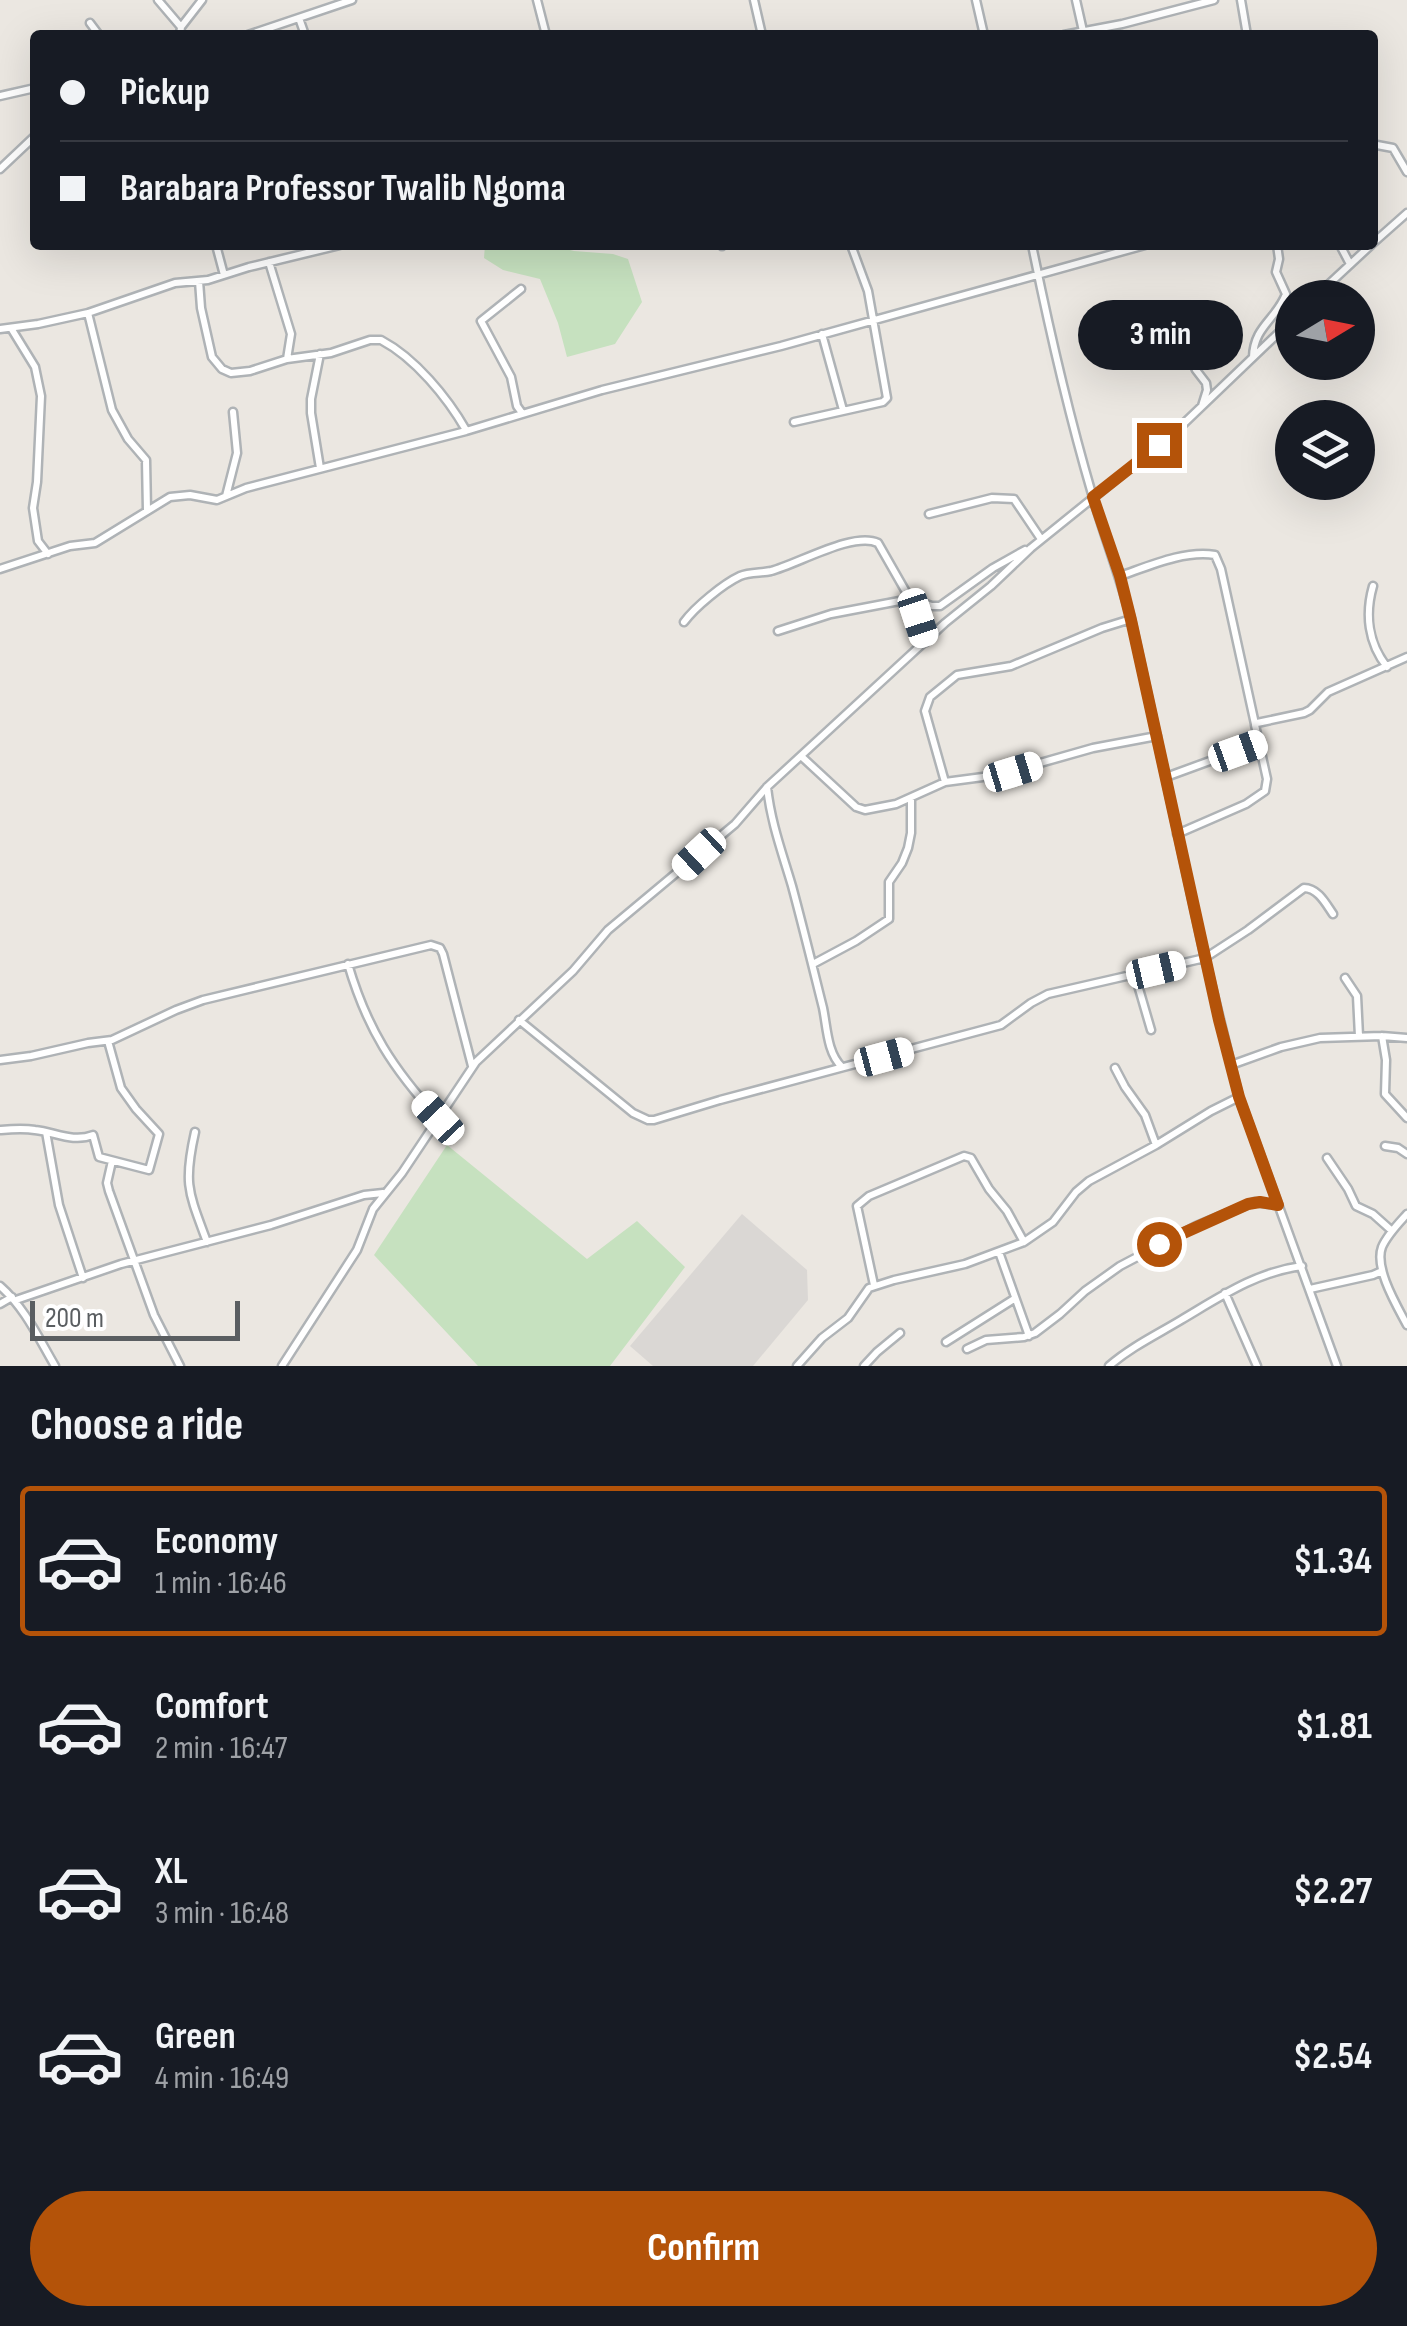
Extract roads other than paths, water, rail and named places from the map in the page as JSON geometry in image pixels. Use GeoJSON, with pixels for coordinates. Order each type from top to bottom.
{"type":"FeatureCollection","features":[{"type":"Feature","properties":{"kind":"street"},"geometry":{"type":"LineString","coordinates":[[158,0],[179,30]]}},
{"type":"Feature","properties":{"kind":"street"},"geometry":{"type":"LineString","coordinates":[[181,30],[202,0]]}},
{"type":"Feature","properties":{"kind":"street"},"geometry":{"type":"LineString","coordinates":[[263,30],[352,0]]}},
{"type":"Feature","properties":{"kind":"street"},"geometry":{"type":"LineString","coordinates":[[537,0],[545,30]]}},
{"type":"Feature","properties":{"kind":"street"},"geometry":{"type":"LineString","coordinates":[[754,0],[761,30]]}},
{"type":"Feature","properties":{"kind":"street"},"geometry":{"type":"LineString","coordinates":[[1076,0],[1083,30]]}},
{"type":"Feature","properties":{"kind":"street"},"geometry":{"type":"LineString","coordinates":[[1087,30],[1214,0]]}},
{"type":"Feature","properties":{"kind":"street"},"geometry":{"type":"LineString","coordinates":[[1241,0],[1246,30]]}},
{"type":"Feature","properties":{"kind":"street"},"geometry":{"type":"LineString","coordinates":[[973,1],[982,30]]}},
{"type":"Feature","properties":{"kind":"street"},"geometry":{"type":"LineString","coordinates":[[299,18],[303,30]]}},
{"type":"Feature","properties":{"kind":"street"},"geometry":{"type":"LineString","coordinates":[[90,24],[95,30]]}},
{"type":"Feature","properties":{"kind":"street"},"geometry":{"type":"LineString","coordinates":[[0,96],[30,89]]}},
{"type":"Feature","properties":{"kind":"street"},"geometry":{"type":"LineString","coordinates":[[0,168],[30,141]]}},
{"type":"Feature","properties":{"kind":"street"},"geometry":{"type":"LineString","coordinates":[[1378,145],[1393,148],[1407,172]]}},
{"type":"Feature","properties":{"kind":"street"},"geometry":{"type":"LineString","coordinates":[[1378,239],[1407,213]]}},
{"type":"Feature","properties":{"kind":"street"},"geometry":{"type":"LineString","coordinates":[[217,250],[224,275]]}},
{"type":"Feature","properties":{"kind":"street"},"geometry":{"type":"LineString","coordinates":[[0,329],[88,313],[175,282],[199,282],[319,250]]}},
{"type":"Feature","properties":{"kind":"street"},"geometry":{"type":"LineString","coordinates":[[794,422],[886,400],[868,292],[853,250]]}},
{"type":"Feature","properties":{"kind":"street"},"geometry":{"type":"LineString","coordinates":[[1033,250],[1056,358],[1131,620],[1204,958],[1239,1097],[1337,1366]]}},
{"type":"Feature","properties":{"kind":"street"},"geometry":{"type":"LineString","coordinates":[[0,569],[70,546],[95,543],[170,497],[225,497],[602,390],[1127,250]]}},
{"type":"Feature","properties":{"kind":"street"},"geometry":{"type":"LineString","coordinates":[[1253,358],[1256,334],[1280,308],[1286,294],[1276,272],[1278,250]]}},
{"type":"Feature","properties":{"kind":"street"},"geometry":{"type":"LineString","coordinates":[[1343,250],[1350,264]]}},
{"type":"Feature","properties":{"kind":"street"},"geometry":{"type":"LineString","coordinates":[[1333,280],[1365,250]]}},
{"type":"Feature","properties":{"kind":"street"},"geometry":{"type":"LineString","coordinates":[[269,262],[291,334],[287,359]]}},
{"type":"Feature","properties":{"kind":"street"},"geometry":{"type":"LineString","coordinates":[[199,282],[210,350],[222,370],[239,373],[287,359],[331,354],[370,340],[385,341],[442,392],[466,430]]}},
{"type":"Feature","properties":{"kind":"street"},"geometry":{"type":"LineString","coordinates":[[521,288],[481,320],[507,368],[518,409],[523,414]]}},
{"type":"Feature","properties":{"kind":"street"},"geometry":{"type":"LineString","coordinates":[[88,313],[119,426],[146,460],[147,510]]}},
{"type":"Feature","properties":{"kind":"street"},"geometry":{"type":"LineString","coordinates":[[10,328],[36,367],[41,396],[33,508],[38,542],[48,554]]}},
{"type":"Feature","properties":{"kind":"street"},"geometry":{"type":"LineString","coordinates":[[1177,328],[1206,384],[1202,407]]}},
{"type":"Feature","properties":{"kind":"street"},"geometry":{"type":"LineString","coordinates":[[822,334],[843,410]]}},
{"type":"Feature","properties":{"kind":"street"},"geometry":{"type":"LineString","coordinates":[[282,1366],[349,1263],[384,1193],[402,1173],[472,1066],[572,971],[608,930],[735,824],[767,788],[926,642],[1041,539],[1165,440],[1275,337]]}},
{"type":"Feature","properties":{"kind":"street"},"geometry":{"type":"LineString","coordinates":[[320,354],[311,399],[320,468]]}},
{"type":"Feature","properties":{"kind":"street"},"geometry":{"type":"LineString","coordinates":[[225,497],[237,453],[233,412]]}},
{"type":"Feature","properties":{"kind":"street"},"geometry":{"type":"LineString","coordinates":[[930,514],[992,498],[1014,499],[1041,539]]}},
{"type":"Feature","properties":{"kind":"street"},"geometry":{"type":"LineString","coordinates":[[684,622],[741,576],[770,571],[870,539],[878,543],[910,599],[926,642]]}},
{"type":"Feature","properties":{"kind":"street"},"geometry":{"type":"LineString","coordinates":[[778,630],[831,614],[910,599],[932,606],[948,602],[994,568],[1031,548]]}},
{"type":"Feature","properties":{"kind":"street"},"geometry":{"type":"LineString","coordinates":[[1120,576],[1195,554],[1215,554],[1222,568],[1268,778],[1265,792],[1246,804],[1178,834]]}},
{"type":"Feature","properties":{"kind":"street"},"geometry":{"type":"LineString","coordinates":[[1373,586],[1368,622],[1387,667]]}},
{"type":"Feature","properties":{"kind":"street"},"geometry":{"type":"LineString","coordinates":[[945,782],[924,711],[930,697],[957,675],[1011,666],[1131,620]]}},
{"type":"Feature","properties":{"kind":"street"},"geometry":{"type":"LineString","coordinates":[[1255,724],[1304,713],[1323,695],[1407,656]]}},
{"type":"Feature","properties":{"kind":"street"},"geometry":{"type":"LineString","coordinates":[[801,756],[860,809],[876,809],[911,800],[945,782],[998,776],[1094,748],[1157,736]]}},
{"type":"Feature","properties":{"kind":"street"},"geometry":{"type":"LineString","coordinates":[[1166,777],[1259,743]]}},
{"type":"Feature","properties":{"kind":"street"},"geometry":{"type":"LineString","coordinates":[[767,788],[773,829],[813,964],[834,1056],[844,1068]]}},
{"type":"Feature","properties":{"kind":"street"},"geometry":{"type":"LineString","coordinates":[[813,964],[890,919],[889,882],[908,848],[911,800]]}},
{"type":"Feature","properties":{"kind":"street"},"geometry":{"type":"LineString","coordinates":[[520,1020],[633,1113],[648,1120],[1001,1025],[1048,994],[1204,958],[1304,888],[1316,892],[1333,914]]}},
{"type":"Feature","properties":{"kind":"street"},"geometry":{"type":"LineString","coordinates":[[0,1060],[108,1041],[203,1000],[431,945],[440,948],[472,1066]]}},
{"type":"Feature","properties":{"kind":"street"},"geometry":{"type":"LineString","coordinates":[[348,964],[376,1038],[413,1091],[438,1118]]}},
{"type":"Feature","properties":{"kind":"street"},"geometry":{"type":"LineString","coordinates":[[1135,974],[1150,1030]]}},
{"type":"Feature","properties":{"kind":"street"},"geometry":{"type":"LineString","coordinates":[[1346,978],[1357,996],[1360,1036]]}},
{"type":"Feature","properties":{"kind":"street"},"geometry":{"type":"LineString","coordinates":[[1382,1036],[1386,1094],[1407,1118]]}},
{"type":"Feature","properties":{"kind":"street"},"geometry":{"type":"LineString","coordinates":[[1231,1065],[1309,1040],[1407,1038]]}},
{"type":"Feature","properties":{"kind":"street"},"geometry":{"type":"LineString","coordinates":[[0,1130],[20,1128],[73,1138],[94,1135],[99,1156],[149,1170],[160,1134],[122,1088],[108,1041]]}},
{"type":"Feature","properties":{"kind":"street"},"geometry":{"type":"LineString","coordinates":[[1115,1068],[1145,1116],[1156,1146]]}},
{"type":"Feature","properties":{"kind":"street"},"geometry":{"type":"LineString","coordinates":[[797,1366],[822,1338],[848,1318],[874,1285],[965,1264],[1024,1242],[1053,1222],[1089,1181],[1239,1097]]}},
{"type":"Feature","properties":{"kind":"street"},"geometry":{"type":"LineString","coordinates":[[46,1132],[59,1204],[83,1278]]}},
{"type":"Feature","properties":{"kind":"street"},"geometry":{"type":"LineString","coordinates":[[195,1132],[187,1181],[206,1242]]}},
{"type":"Feature","properties":{"kind":"street"},"geometry":{"type":"LineString","coordinates":[[1385,1146],[1407,1154]]}},
{"type":"Feature","properties":{"kind":"street"},"geometry":{"type":"LineString","coordinates":[[874,1285],[857,1206],[869,1196],[964,1156],[970,1158],[1007,1211],[1024,1242]]}},
{"type":"Feature","properties":{"kind":"street"},"geometry":{"type":"LineString","coordinates":[[1327,1158],[1356,1206],[1373,1214],[1392,1231]]}},
{"type":"Feature","properties":{"kind":"street"},"geometry":{"type":"LineString","coordinates":[[112,1162],[109,1192],[161,1332],[180,1366]]}},
{"type":"Feature","properties":{"kind":"street"},"geometry":{"type":"LineString","coordinates":[[0,1304],[8,1293],[83,1278],[271,1225],[364,1194],[384,1193]]}},
{"type":"Feature","properties":{"kind":"street"},"geometry":{"type":"LineString","coordinates":[[968,1349],[986,1340],[1029,1336],[1043,1329],[1085,1291],[1159,1244],[1248,1204],[1278,1205]]}},
{"type":"Feature","properties":{"kind":"street"},"geometry":{"type":"LineString","coordinates":[[1407,1214],[1380,1253],[1382,1271],[1407,1324]]}},
{"type":"Feature","properties":{"kind":"street"},"geometry":{"type":"LineString","coordinates":[[999,1252],[1029,1336]]}},
{"type":"Feature","properties":{"kind":"street"},"geometry":{"type":"LineString","coordinates":[[1109,1366],[1225,1292],[1256,1278],[1302,1266]]}},
{"type":"Feature","properties":{"kind":"street"},"geometry":{"type":"LineString","coordinates":[[1310,1289],[1382,1271]]}},
{"type":"Feature","properties":{"kind":"street"},"geometry":{"type":"LineString","coordinates":[[1225,1292],[1257,1366]]}},
{"type":"Feature","properties":{"kind":"street"},"geometry":{"type":"LineString","coordinates":[[8,1293],[26,1313],[55,1366]]}},
{"type":"Feature","properties":{"kind":"street"},"geometry":{"type":"LineString","coordinates":[[946,1342],[1014,1298]]}},
{"type":"Feature","properties":{"kind":"street"},"geometry":{"type":"LineString","coordinates":[[864,1366],[900,1333]]}}]}
